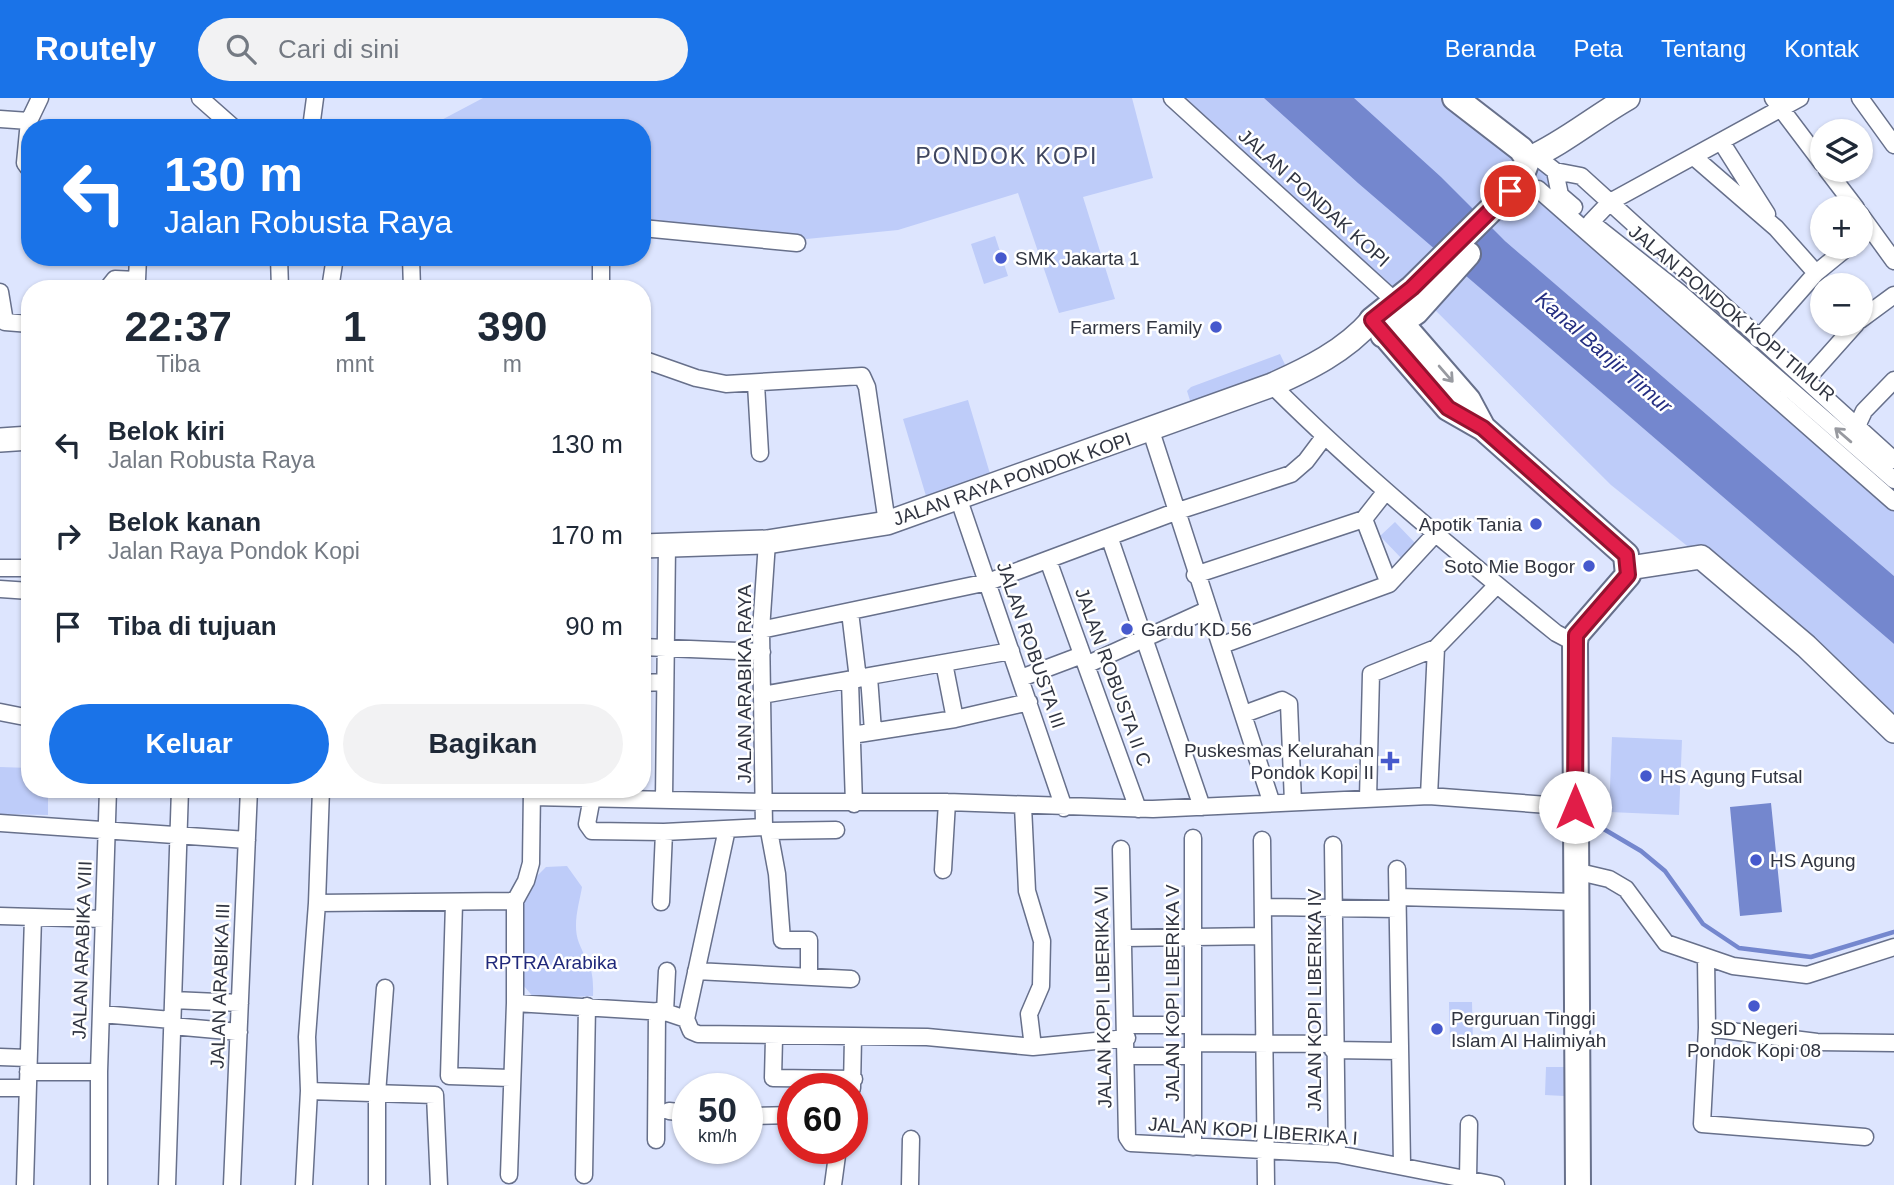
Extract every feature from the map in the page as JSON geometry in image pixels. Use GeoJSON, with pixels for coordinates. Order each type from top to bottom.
{"type":"FeatureCollection","features":[{"type":"Feature","properties":{"kind":"main road"},"geometry":{"type":"LineString","coordinates":[[1455,98],[1536,156]]}},
{"type":"Feature","properties":{"kind":"main road"},"geometry":{"type":"LineString","coordinates":[[1475,98],[1517,133],[1536,156]]}},
{"type":"Feature","properties":{"kind":"main road","name":"JALAN RAYA PONDOK KOPI"},"geometry":{"type":"LineString","coordinates":[[1393,315],[1523,192],[1519,182],[1536,156]]}},
{"type":"Feature","properties":{"kind":"main road"},"geometry":{"type":"LineString","coordinates":[[1393,315],[1468,400],[1483,428],[1626,555],[1629,568],[1628,575],[1576,635],[1575,643],[1578,1185]]}},
{"type":"Feature","properties":{"kind":"street"},"geometry":{"type":"LineString","coordinates":[[30,119],[40,98]]}},
{"type":"Feature","properties":{"kind":"street"},"geometry":{"type":"LineString","coordinates":[[200,98],[224,119]]}},
{"type":"Feature","properties":{"kind":"street"},"geometry":{"type":"LineString","coordinates":[[313,119],[314,98]]}},
{"type":"Feature","properties":{"kind":"street","name":"JALAN PONDAK KOPI"},"geometry":{"type":"LineString","coordinates":[[1172,98],[1393,315]]}},
{"type":"Feature","properties":{"kind":"street"},"geometry":{"type":"LineString","coordinates":[[1536,156],[1567,121],[1590,120],[1628,98]]}},
{"type":"Feature","properties":{"kind":"street"},"geometry":{"type":"LineString","coordinates":[[1591,222],[1610,202],[1722,143],[1777,103],[1800,98]]}},
{"type":"Feature","properties":{"kind":"street"},"geometry":{"type":"LineString","coordinates":[[1860,98],[1894,145]]}},
{"type":"Feature","properties":{"kind":"street"},"geometry":{"type":"LineString","coordinates":[[1777,103],[1810,147]]}},
{"type":"Feature","properties":{"kind":"street"},"geometry":{"type":"LineString","coordinates":[[0,119],[21,120]]}},
{"type":"Feature","properties":{"kind":"street"},"geometry":{"type":"LineString","coordinates":[[1722,143],[1748,196]]}},
{"type":"Feature","properties":{"kind":"street","name":"JALAN PONDOK KOPI TIMUR"},"geometry":{"type":"LineString","coordinates":[[1536,156],[1581,176],[1894,460]]}},
{"type":"Feature","properties":{"kind":"street","name":"JALAN PONDOK KOPI TIMUR"},"geometry":{"type":"LineString","coordinates":[[1536,156],[1560,195],[1679,292],[1894,480]]}},
{"type":"Feature","properties":{"kind":"street"},"geometry":{"type":"LineString","coordinates":[[1694,157],[1748,196],[1816,273],[1833,259]]}},
{"type":"Feature","properties":{"kind":"street"},"geometry":{"type":"LineString","coordinates":[[1835,182],[1847,196]]}},
{"type":"Feature","properties":{"kind":"street"},"geometry":{"type":"LineString","coordinates":[[1523,192],[1894,502]]}},
{"type":"Feature","properties":{"kind":"street"},"geometry":{"type":"LineString","coordinates":[[651,229],[797,243]]}},
{"type":"Feature","properties":{"kind":"street"},"geometry":{"type":"LineString","coordinates":[[1873,239],[1894,261]]}},
{"type":"Feature","properties":{"kind":"street"},"geometry":{"type":"LineString","coordinates":[[114,280],[137,280]]}},
{"type":"Feature","properties":{"kind":"street"},"geometry":{"type":"LineString","coordinates":[[1758,339],[1810,280]]}},
{"type":"Feature","properties":{"kind":"street"},"geometry":{"type":"LineString","coordinates":[[0,292],[2,322],[21,323]]}},
{"type":"Feature","properties":{"kind":"street"},"geometry":{"type":"LineString","coordinates":[[1873,310],[1894,295]]}},
{"type":"Feature","properties":{"kind":"street","name":"JALAN RAYA PONDOK KOPI"},"geometry":{"type":"LineString","coordinates":[[651,545],[767,542],[887,523],[1151,431],[1272,385],[1317,365],[1393,315]]}},
{"type":"Feature","properties":{"kind":"street"},"geometry":{"type":"LineString","coordinates":[[1806,380],[1845,336]]}},
{"type":"Feature","properties":{"kind":"street"},"geometry":{"type":"LineString","coordinates":[[651,362],[713,382],[756,384],[852,375],[865,378],[887,523]]}},
{"type":"Feature","properties":{"kind":"street"},"geometry":{"type":"LineString","coordinates":[[1857,426],[1864,411],[1894,380]]}},
{"type":"Feature","properties":{"kind":"street"},"geometry":{"type":"LineString","coordinates":[[756,384],[760,453]]}},
{"type":"Feature","properties":{"kind":"street"},"geometry":{"type":"LineString","coordinates":[[1272,385],[1324,437],[1386,491],[1556,633],[1575,643]]}},
{"type":"Feature","properties":{"kind":"street"},"geometry":{"type":"LineString","coordinates":[[1151,431],[1195,575],[1222,645],[1271,801]]}},
{"type":"Feature","properties":{"kind":"street"},"geometry":{"type":"LineString","coordinates":[[761,630],[988,582],[1110,539],[1175,512],[1291,474],[1306,461],[1324,437]]}},
{"type":"Feature","properties":{"kind":"street"},"geometry":{"type":"LineString","coordinates":[[0,440],[21,439]]}},
{"type":"Feature","properties":{"kind":"street"},"geometry":{"type":"LineString","coordinates":[[1195,575],[1364,519],[1386,491]]}},
{"type":"Feature","properties":{"kind":"street","name":"JALAN ROBUSTA III"},"geometry":{"type":"LineString","coordinates":[[958,497],[1064,808]]}},
{"type":"Feature","properties":{"kind":"street"},"geometry":{"type":"LineString","coordinates":[[1364,519],[1389,584]]}},
{"type":"Feature","properties":{"kind":"street"},"geometry":{"type":"LineString","coordinates":[[1222,645],[1389,584],[1436,533]]}},
{"type":"Feature","properties":{"kind":"street"},"geometry":{"type":"LineString","coordinates":[[1110,539],[1202,807]]}},
{"type":"Feature","properties":{"kind":"street","name":"JALAN ARABIKA RAYA"},"geometry":{"type":"LineString","coordinates":[[767,542],[761,630],[764,802],[782,940],[809,940],[809,977]]}},
{"type":"Feature","properties":{"kind":"street"},"geometry":{"type":"LineString","coordinates":[[664,799],[667,545]]}},
{"type":"Feature","properties":{"kind":"street"},"geometry":{"type":"LineString","coordinates":[[1629,568],[1701,557],[1805,646],[1894,731]]}},
{"type":"Feature","properties":{"kind":"street","name":"JALAN ROBUSTA II C"},"geometry":{"type":"LineString","coordinates":[[1048,560],[1138,808]]}},
{"type":"Feature","properties":{"kind":"street"},"geometry":{"type":"LineString","coordinates":[[0,568],[21,568]]}},
{"type":"Feature","properties":{"kind":"street"},"geometry":{"type":"LineString","coordinates":[[1368,799],[1370,677],[1376,670],[1436,648],[1497,585]]}},
{"type":"Feature","properties":{"kind":"street"},"geometry":{"type":"LineString","coordinates":[[0,589],[21,590]]}},
{"type":"Feature","properties":{"kind":"street"},"geometry":{"type":"LineString","coordinates":[[1021,678],[1084,660],[1207,610]]}},
{"type":"Feature","properties":{"kind":"street"},"geometry":{"type":"LineString","coordinates":[[850,611],[859,679],[873,732]]}},
{"type":"Feature","properties":{"kind":"street"},"geometry":{"type":"LineString","coordinates":[[651,647],[762,652]]}},
{"type":"Feature","properties":{"kind":"street"},"geometry":{"type":"LineString","coordinates":[[1429,796],[1436,648]]}},
{"type":"Feature","properties":{"kind":"street"},"geometry":{"type":"LineString","coordinates":[[762,695],[1011,651]]}},
{"type":"Feature","properties":{"kind":"street"},"geometry":{"type":"LineString","coordinates":[[944,663],[955,719]]}},
{"type":"Feature","properties":{"kind":"street"},"geometry":{"type":"LineString","coordinates":[[854,804],[852,735],[859,679]]}},
{"type":"Feature","properties":{"kind":"street"},"geometry":{"type":"LineString","coordinates":[[651,683],[664,682]]}},
{"type":"Feature","properties":{"kind":"street"},"geometry":{"type":"LineString","coordinates":[[1244,714],[1282,700],[1289,704],[1293,802]]}},
{"type":"Feature","properties":{"kind":"street"},"geometry":{"type":"LineString","coordinates":[[852,735],[955,719],[1029,702]]}},
{"type":"Feature","properties":{"kind":"street"},"geometry":{"type":"LineString","coordinates":[[0,712],[21,716]]}},
{"type":"Feature","properties":{"kind":"street"},"geometry":{"type":"LineString","coordinates":[[646,798],[854,804],[947,802],[1064,808],[1138,808],[1429,796],[1575,813]]}},
{"type":"Feature","properties":{"kind":"street","name":"JALAN ARABIKA VIII"},"geometry":{"type":"LineString","coordinates":[[99,1185],[99,1072],[108,798]]}},
{"type":"Feature","properties":{"kind":"street"},"geometry":{"type":"LineString","coordinates":[[167,1185],[180,798]]}},
{"type":"Feature","properties":{"kind":"street","name":"JALAN ARABIKA III"},"geometry":{"type":"LineString","coordinates":[[232,1185],[249,798]]}},
{"type":"Feature","properties":{"kind":"street"},"geometry":{"type":"LineString","coordinates":[[304,1185],[309,1091],[306,1054],[317,903],[321,798]]}},
{"type":"Feature","properties":{"kind":"street"},"geometry":{"type":"LineString","coordinates":[[509,1175],[515,1003],[515,901],[526,881],[531,863],[532,798]]}},
{"type":"Feature","properties":{"kind":"street"},"geometry":{"type":"LineString","coordinates":[[592,798],[587,824],[589,830],[595,831],[836,830]]}},
{"type":"Feature","properties":{"kind":"street"},"geometry":{"type":"LineString","coordinates":[[943,870],[947,802]]}},
{"type":"Feature","properties":{"kind":"street"},"geometry":{"type":"LineString","coordinates":[[1023,806],[1027,891],[1040,926],[1042,942],[1040,991],[1029,1014],[1033,1047]]}},
{"type":"Feature","properties":{"kind":"street"},"geometry":{"type":"LineString","coordinates":[[0,823],[247,840]]}},
{"type":"Feature","properties":{"kind":"street"},"geometry":{"type":"LineString","coordinates":[[686,1019],[692,1003],[696,971],[727,830]]}},
{"type":"Feature","properties":{"kind":"street"},"geometry":{"type":"LineString","coordinates":[[661,902],[664,832]]}},
{"type":"Feature","properties":{"kind":"street","name":"JALAN KOPI LIBERIKA V"},"geometry":{"type":"LineString","coordinates":[[1193,838],[1193,1147]]}},
{"type":"Feature","properties":{"kind":"street"},"geometry":{"type":"LineString","coordinates":[[1262,840],[1266,1185]]}},
{"type":"Feature","properties":{"kind":"street","name":"JALAN KOPI LIBERIKA IV"},"geometry":{"type":"LineString","coordinates":[[1334,845],[1333,1047],[1337,1154]]}},
{"type":"Feature","properties":{"kind":"street","name":"JALAN KOPI LIBERIKA VI"},"geometry":{"type":"LineString","coordinates":[[1121,849],[1127,1031],[1127,1137],[1130,1143]]}},
{"type":"Feature","properties":{"kind":"street"},"geometry":{"type":"LineString","coordinates":[[1397,869],[1402,1165]]}},
{"type":"Feature","properties":{"kind":"street"},"geometry":{"type":"LineString","coordinates":[[1575,871],[1609,879],[1626,889],[1666,943],[1733,966],[1807,975],[1894,947]]}},
{"type":"Feature","properties":{"kind":"street"},"geometry":{"type":"LineString","coordinates":[[317,903],[515,901]]}},
{"type":"Feature","properties":{"kind":"street"},"geometry":{"type":"LineString","coordinates":[[1263,907],[1334,908],[1397,903],[1575,902]]}},
{"type":"Feature","properties":{"kind":"street"},"geometry":{"type":"LineString","coordinates":[[439,1185],[435,1095],[449,1076],[454,903]]}},
{"type":"Feature","properties":{"kind":"street"},"geometry":{"type":"LineString","coordinates":[[0,916],[104,919]]}},
{"type":"Feature","properties":{"kind":"street"},"geometry":{"type":"LineString","coordinates":[[25,1185],[33,917]]}},
{"type":"Feature","properties":{"kind":"street"},"geometry":{"type":"LineString","coordinates":[[1124,938],[1263,936]]}},
{"type":"Feature","properties":{"kind":"street"},"geometry":{"type":"LineString","coordinates":[[1706,958],[1707,1028],[1700,1120],[1705,1126],[1865,1137]]}},
{"type":"Feature","properties":{"kind":"street"},"geometry":{"type":"LineString","coordinates":[[656,1140],[661,1011],[667,971]]}},
{"type":"Feature","properties":{"kind":"street"},"geometry":{"type":"LineString","coordinates":[[696,971],[851,979]]}},
{"type":"Feature","properties":{"kind":"street"},"geometry":{"type":"LineString","coordinates":[[377,1185],[377,1094],[384,988]]}},
{"type":"Feature","properties":{"kind":"street"},"geometry":{"type":"LineString","coordinates":[[173,1000],[240,1003]]}},
{"type":"Feature","properties":{"kind":"street"},"geometry":{"type":"LineString","coordinates":[[515,1003],[661,1011],[686,1019],[694,1034],[774,1038],[927,1037],[1033,1047],[1127,1031],[1193,1025]]}},
{"type":"Feature","properties":{"kind":"street"},"geometry":{"type":"LineString","coordinates":[[584,1175],[587,1006]]}},
{"type":"Feature","properties":{"kind":"street"},"geometry":{"type":"LineString","coordinates":[[101,1014],[239,1032]]}},
{"type":"Feature","properties":{"kind":"street"},"geometry":{"type":"LineString","coordinates":[[1707,1028],[1816,1042],[1894,1043]]}},
{"type":"Feature","properties":{"kind":"street"},"geometry":{"type":"LineString","coordinates":[[853,1037],[853,1073]]}},
{"type":"Feature","properties":{"kind":"street"},"geometry":{"type":"LineString","coordinates":[[774,1038],[773,1078],[777,1078]]}},
{"type":"Feature","properties":{"kind":"street"},"geometry":{"type":"LineString","coordinates":[[1127,1056],[1265,1044],[1399,1051]]}},
{"type":"Feature","properties":{"kind":"street"},"geometry":{"type":"LineString","coordinates":[[0,1057],[28,1073]]}},
{"type":"Feature","properties":{"kind":"street"},"geometry":{"type":"LineString","coordinates":[[0,1088],[28,1073],[99,1072]]}},
{"type":"Feature","properties":{"kind":"street"},"geometry":{"type":"LineString","coordinates":[[449,1076],[512,1079]]}},
{"type":"Feature","properties":{"kind":"street"},"geometry":{"type":"LineString","coordinates":[[309,1091],[435,1095]]}},
{"type":"Feature","properties":{"kind":"street"},"geometry":{"type":"LineString","coordinates":[[1468,1178],[1469,1124]]}},
{"type":"Feature","properties":{"kind":"street"},"geometry":{"type":"LineString","coordinates":[[910,1185],[911,1139]]}},
{"type":"Feature","properties":{"kind":"street","name":"JALAN KOPI LIBERIKA I"},"geometry":{"type":"LineString","coordinates":[[1130,1143],[1337,1154],[1496,1185]]}},
{"type":"Feature","properties":{"kind":"street"},"geometry":{"type":"LineString","coordinates":[[833,1185],[836,1164]]}},
{"type":"Feature","properties":{"kind":"green space"},"geometry":{"type":"Polygon","coordinates":[[[483,98],[1132,98],[1153,178],[1083,197],[1115,299],[1059,313],[1018,193],[898,230],[776,242],[651,225],[651,119],[443,119],[483,98]]]}},
{"type":"Feature","properties":{"kind":"green space"},"geometry":{"type":"Polygon","coordinates":[[[1172,98],[1455,98],[1528,159],[1396,302],[1172,98]]]}},
{"type":"Feature","properties":{"kind":"green space"},"geometry":{"type":"Polygon","coordinates":[[[1541,160],[1560,195],[1894,480],[1894,576],[1491,229],[1531,183],[1541,160]]]}},
{"type":"Feature","properties":{"kind":"green space"},"geometry":{"type":"Polygon","coordinates":[[[995,236],[1008,276],[984,284],[971,244],[995,236]]]}},
{"type":"Feature","properties":{"kind":"green space"},"geometry":{"type":"Polygon","coordinates":[[[1455,266],[1894,644],[1894,731],[1701,557],[1611,485],[1426,301],[1455,266]]]}},
{"type":"Feature","properties":{"kind":"green space"},"geometry":{"type":"Polygon","coordinates":[[[1280,354],[1291,377],[1194,413],[1187,391],[1191,387],[1280,354]]]}},
{"type":"Feature","properties":{"kind":"green space"},"geometry":{"type":"Polygon","coordinates":[[[968,400],[991,477],[926,496],[903,419],[968,400]]]}},
{"type":"Feature","properties":{"kind":"green space"},"geometry":{"type":"Polygon","coordinates":[[[1395,522],[1418,546],[1403,560],[1380,536],[1395,522]]]}},
{"type":"Feature","properties":{"kind":"green space","name":"HS Agung Futsal"},"geometry":{"type":"Polygon","coordinates":[[[1612,737],[1682,740],[1679,815],[1609,812],[1612,737]]]}},
{"type":"Feature","properties":{"kind":"green space"},"geometry":{"type":"Polygon","coordinates":[[[0,767],[21,768],[21,798],[48,798],[48,815],[0,814],[0,767]]]}},
{"type":"Feature","properties":{"kind":"green space","name":"RPTRA Arabika"},"geometry":{"type":"Polygon","coordinates":[[[567,866],[582,887],[576,929],[592,973],[593,996],[535,999],[518,979],[516,918],[523,903],[524,889],[546,867],[567,866]]]}},
{"type":"Feature","properties":{"kind":"green space"},"geometry":{"type":"Polygon","coordinates":[[[1449,1002],[1472,1002],[1473,1044],[1450,1045],[1449,1002]]]}},
{"type":"Feature","properties":{"kind":"green space"},"geometry":{"type":"Polygon","coordinates":[[[1546,1067],[1565,1067],[1564,1096],[1545,1095],[1546,1067]]]}},
{"type":"Feature","properties":{"kind":"water","name":"Kanal Banjir Timur"},"geometry":{"type":"Polygon","coordinates":[[[1264,98],[1354,98],[1441,177],[1505,241],[1894,576],[1894,644],[1358,183],[1264,98]]]}},
{"type":"Feature","properties":{"kind":"water","name":"HS Agung"},"geometry":{"type":"Polygon","coordinates":[[[1771,803],[1782,912],[1740,916],[1730,807],[1771,803]]]}},
{"type":"Feature","properties":{"kind":"waterway"},"geometry":{"type":"LineString","coordinates":[[1585,818],[1641,851],[1665,871],[1703,924],[1739,948],[1811,957],[1894,932]]}},
{"type":"Feature","properties":{"kind":"place","name":"SMK Jakarta 1"},"geometry":{"type":"Point","coordinates":[1001,258]}},
{"type":"Feature","properties":{"kind":"place","name":"Farmers Family"},"geometry":{"type":"Point","coordinates":[1216,327]}},
{"type":"Feature","properties":{"kind":"place","name":"Apotik Tania"},"geometry":{"type":"Point","coordinates":[1536,524]}},
{"type":"Feature","properties":{"kind":"place","name":"Soto Mie Bogor"},"geometry":{"type":"Point","coordinates":[1589,566]}},
{"type":"Feature","properties":{"kind":"place","name":"Gardu KD 56"},"geometry":{"type":"Point","coordinates":[1127,629]}},
{"type":"Feature","properties":{"kind":"place","name":"Puskesmas Kelurahan Pondok Kopi II"},"geometry":{"type":"Point","coordinates":[1390,761]}},
{"type":"Feature","properties":{"kind":"place","name":"HS Agung Futsal"},"geometry":{"type":"Point","coordinates":[1646,776]}},
{"type":"Feature","properties":{"kind":"place","name":"HS Agung"},"geometry":{"type":"Point","coordinates":[1756,860]}},
{"type":"Feature","properties":{"kind":"place","name":"SD Negeri Pondok Kopi 08"},"geometry":{"type":"Point","coordinates":[1754,1006]}},
{"type":"Feature","properties":{"kind":"place","name":"Perguruan Tinggi Islam Al Halimiyah"},"geometry":{"type":"Point","coordinates":[1437,1029]}},
{"type":"Feature","properties":{"kind":"district","name":"PONDOK KOPI"},"geometry":{"type":"Point","coordinates":[1007,156]}},
{"type":"Feature","properties":{"kind":"route"},"geometry":{"type":"LineString","coordinates":[[1510,191],[1412,288],[1372,320],[1448,408],[1483,428],[1626,555],[1629,562],[1628,575],[1576,635],[1575,807]]}}]}
